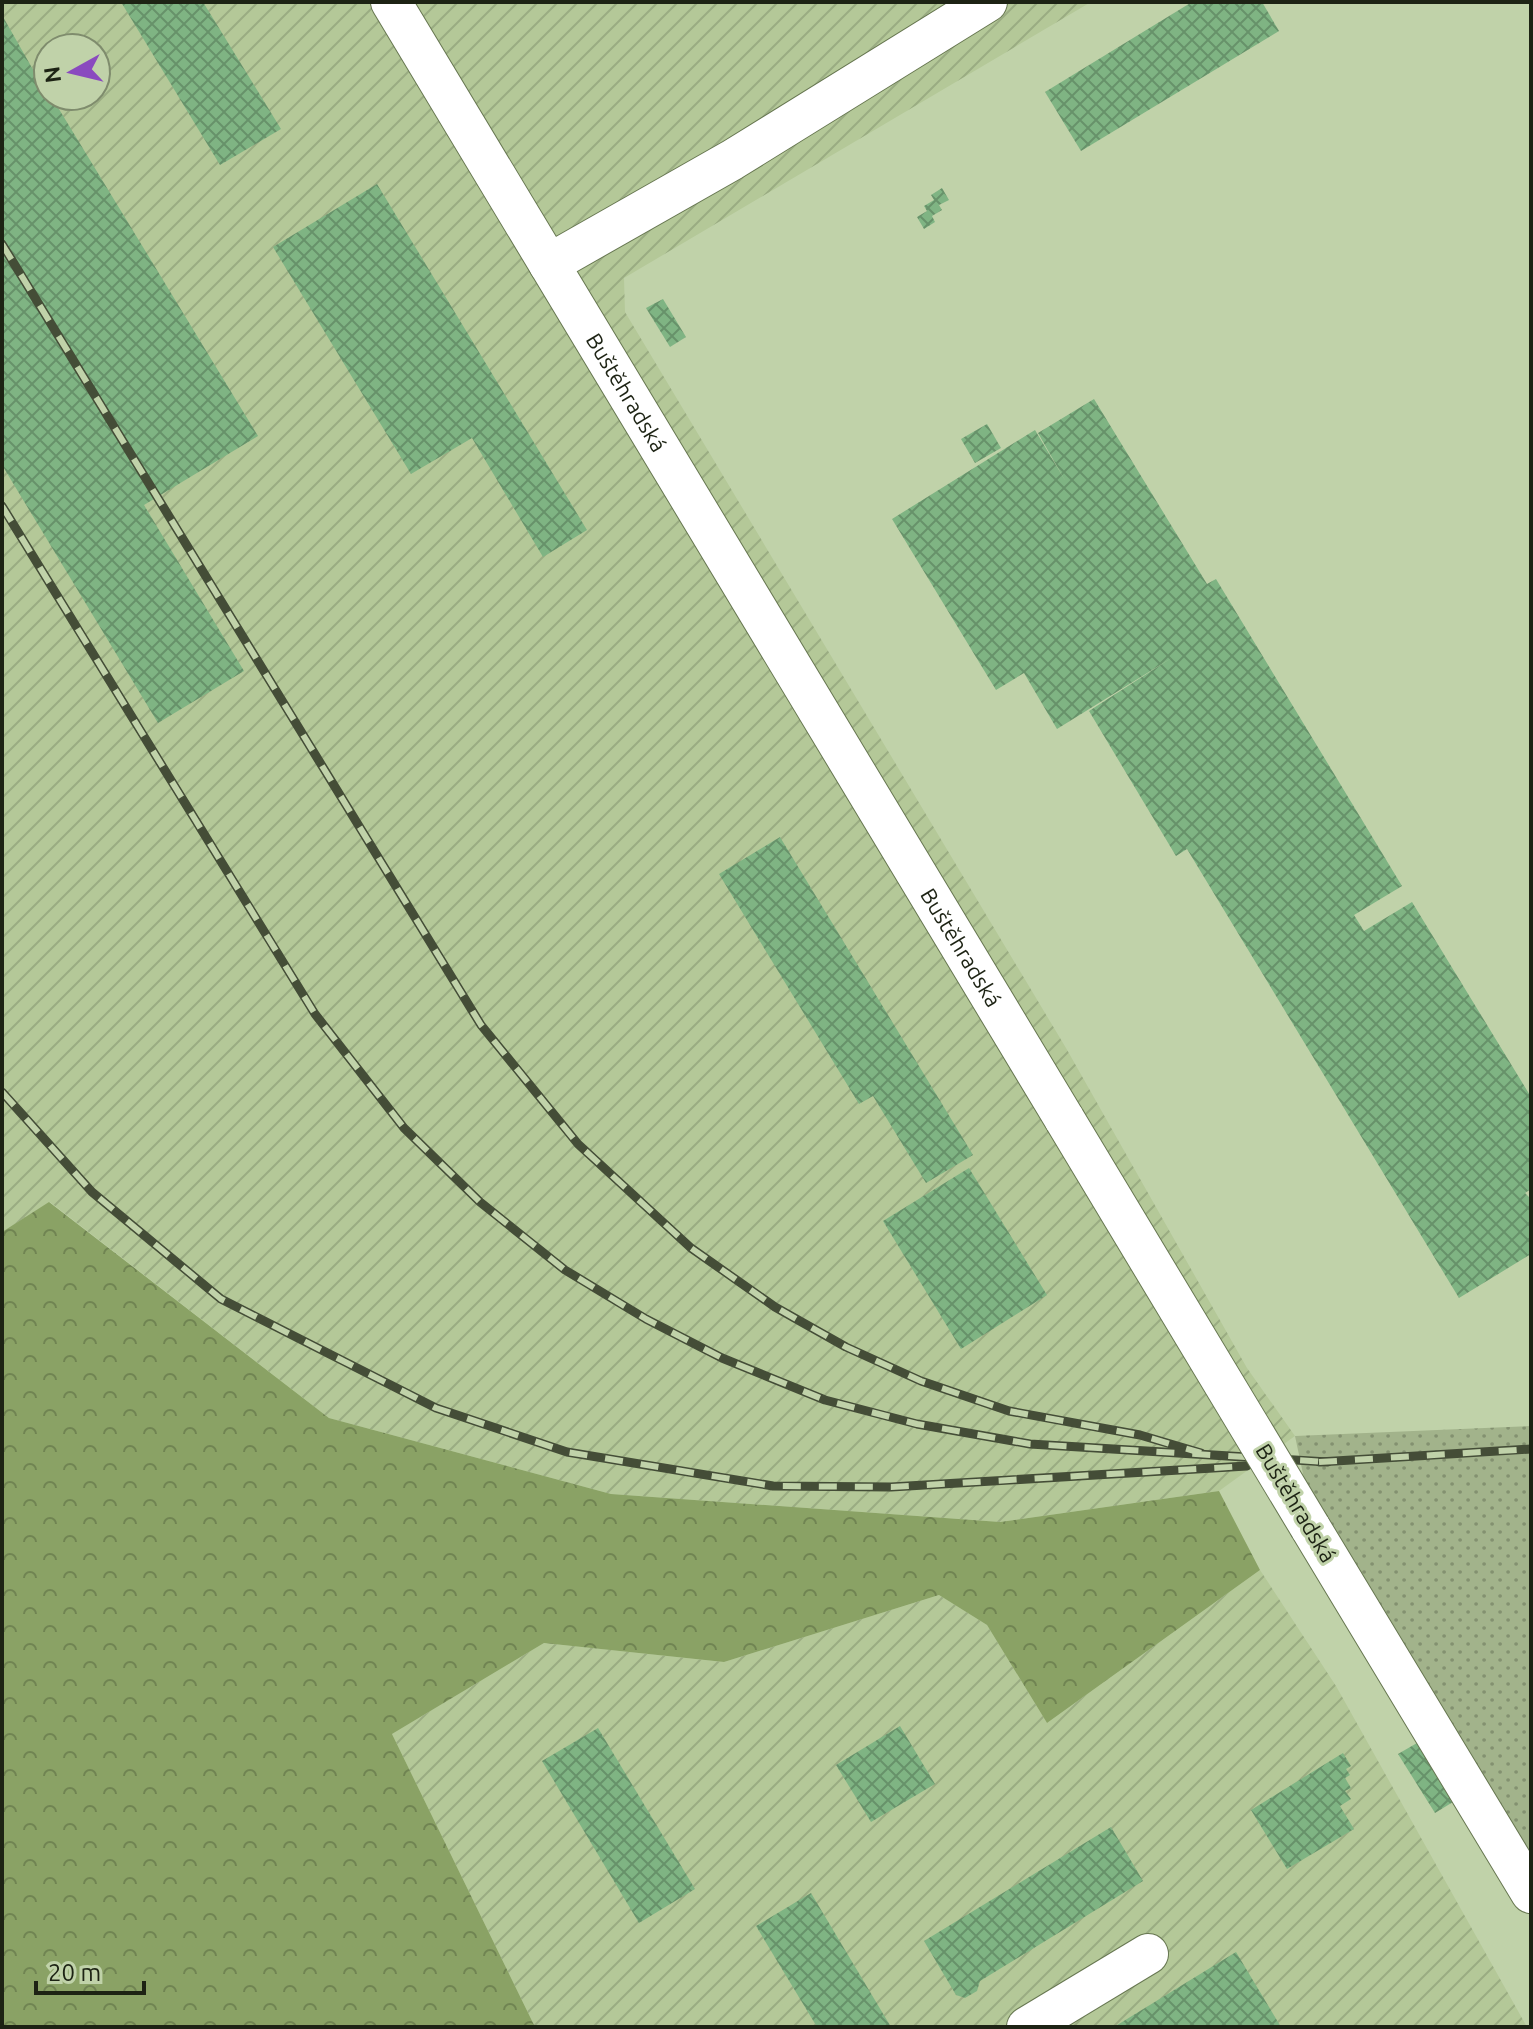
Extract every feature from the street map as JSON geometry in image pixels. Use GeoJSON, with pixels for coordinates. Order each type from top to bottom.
{"type":"FeatureCollection","features":[{"type":"Feature","properties":{"kind":"street","name":"Buštěhradská"},"geometry":{"type":"LineString","coordinates":[[391,2],[1531,1893]]}},
{"type":"Feature","properties":{"kind":"street"},"geometry":{"type":"LineString","coordinates":[[549,264],[732,160],[987,2]]}},
{"type":"Feature","properties":{"kind":"street"},"geometry":{"type":"LineString","coordinates":[[1027,2027],[1148,1954]]}},
{"type":"Feature","properties":{"kind":"shaded area"},"geometry":{"type":"Polygon","coordinates":[[[2,2],[1091,2],[624,278],[625,312],[1066,1048],[1247,1368],[1295,1436],[1219,1491],[1000,1522],[611,1494],[329,1418],[50,1202],[2,1232],[2,2]]]}},
{"type":"Feature","properties":{"kind":"shaded area"},"geometry":{"type":"Polygon","coordinates":[[[1531,1426],[1531,1855],[1306,1488],[1295,1436],[1531,1426]]]}},
{"type":"Feature","properties":{"kind":"shaded area"},"geometry":{"type":"Polygon","coordinates":[[[1260,1570],[1336,1686],[1527,2027],[535,2027],[392,1734],[544,1643],[724,1662],[939,1595],[987,1625],[1047,1723],[1260,1570]]]}},
{"type":"Feature","properties":{"kind":"green space"},"geometry":{"type":"Polygon","coordinates":[[[49,1202],[329,1418],[611,1494],[1000,1522],[1219,1491],[1260,1570],[1047,1723],[987,1625],[939,1595],[724,1662],[544,1643],[392,1734],[535,2027],[2,2027],[2,1232],[49,1202]]]}},
{"type":"Feature","properties":{"kind":"building"},"geometry":{"type":"Polygon","coordinates":[[[121,2],[203,2],[281,129],[220,165],[121,2]]]}},
{"type":"Feature","properties":{"kind":"building"},"geometry":{"type":"Polygon","coordinates":[[[1192,2],[1262,2],[1279,31],[1081,151],[1045,92],[1192,2]]]}},
{"type":"Feature","properties":{"kind":"building"},"geometry":{"type":"Polygon","coordinates":[[[2,15],[32,68],[32,112],[61,112],[258,436],[144,505],[244,671],[158,723],[2,465],[2,15]]]}},
{"type":"Feature","properties":{"kind":"building"},"geometry":{"type":"Polygon","coordinates":[[[377,184],[587,530],[543,557],[472,438],[411,474],[273,247],[377,184]]]}},
{"type":"Feature","properties":{"kind":"building"},"geometry":{"type":"Polygon","coordinates":[[[942,188],[949,200],[939,205],[942,210],[932,216],[935,222],[924,229],[917,217],[927,211],[924,206],[934,200],[931,195],[942,188]]]}},
{"type":"Feature","properties":{"kind":"building"},"geometry":{"type":"Polygon","coordinates":[[[663,299],[686,337],[670,347],[646,308],[663,299]]]}},
{"type":"Feature","properties":{"kind":"building"},"geometry":{"type":"Polygon","coordinates":[[[1094,399],[1207,584],[1216,579],[1402,886],[1354,915],[1364,931],[1412,902],[1531,1097],[1531,1189],[1525,1193],[1531,1199],[1531,1254],[1459,1298],[1187,849],[1176,856],[1089,711],[1173,657],[1057,729],[1024,673],[996,690],[892,519],[1035,430],[1066,482],[1038,433],[1094,399]]]}},
{"type":"Feature","properties":{"kind":"building"},"geometry":{"type":"Polygon","coordinates":[[[987,424],[1001,448],[975,463],[961,439],[987,424]]]}},
{"type":"Feature","properties":{"kind":"building"},"geometry":{"type":"Polygon","coordinates":[[[780,837],[973,1155],[926,1183],[873,1096],[859,1104],[719,874],[780,837]]]}},
{"type":"Feature","properties":{"kind":"building"},"geometry":{"type":"Polygon","coordinates":[[[969,1168],[1047,1295],[961,1349],[883,1221],[969,1168]]]}},
{"type":"Feature","properties":{"kind":"building"},"geometry":{"type":"Polygon","coordinates":[[[900,1726],[935,1784],[871,1822],[836,1765],[900,1726]]]}},
{"type":"Feature","properties":{"kind":"building"},"geometry":{"type":"Polygon","coordinates":[[[598,1728],[695,1889],[639,1923],[542,1761],[598,1728]]]}},
{"type":"Feature","properties":{"kind":"building"},"geometry":{"type":"Polygon","coordinates":[[[1417,1743],[1453,1802],[1435,1813],[1398,1754],[1417,1743]]]}},
{"type":"Feature","properties":{"kind":"building"},"geometry":{"type":"Polygon","coordinates":[[[1343,1753],[1351,1766],[1346,1769],[1350,1775],[1345,1778],[1351,1788],[1345,1791],[1351,1799],[1340,1806],[1354,1829],[1287,1869],[1251,1810],[1343,1753]]]}},
{"type":"Feature","properties":{"kind":"building"},"geometry":{"type":"Polygon","coordinates":[[[1111,1827],[1143,1881],[980,1981],[977,1991],[965,1998],[956,1995],[924,1941],[1111,1827]]]}},
{"type":"Feature","properties":{"kind":"building"},"geometry":{"type":"Polygon","coordinates":[[[811,1893],[891,2027],[817,2027],[756,1926],[811,1893]]]}},
{"type":"Feature","properties":{"kind":"building"},"geometry":{"type":"Polygon","coordinates":[[[1236,1952],[1281,2027],[1114,2027],[1236,1952]]]}},
{"type":"Feature","properties":{"kind":"railway"},"geometry":{"type":"LineString","coordinates":[[2,244],[481,1025],[578,1144],[691,1248],[775,1307],[846,1347],[921,1381],[1009,1411],[1140,1435],[1201,1453]]}},
{"type":"Feature","properties":{"kind":"railway"},"geometry":{"type":"LineString","coordinates":[[2,506],[315,1014],[404,1128],[480,1202],[565,1270],[646,1319],[722,1358],[825,1400],[917,1424],[1030,1444],[1328,1462]]}},
{"type":"Feature","properties":{"kind":"railway"},"geometry":{"type":"LineString","coordinates":[[2,1092],[92,1192],[221,1299],[436,1408],[567,1452],[773,1486],[891,1487],[1247,1466]]}},
{"type":"Feature","properties":{"kind":"railway"},"geometry":{"type":"LineString","coordinates":[[1319,1462],[1531,1449]]}}]}
